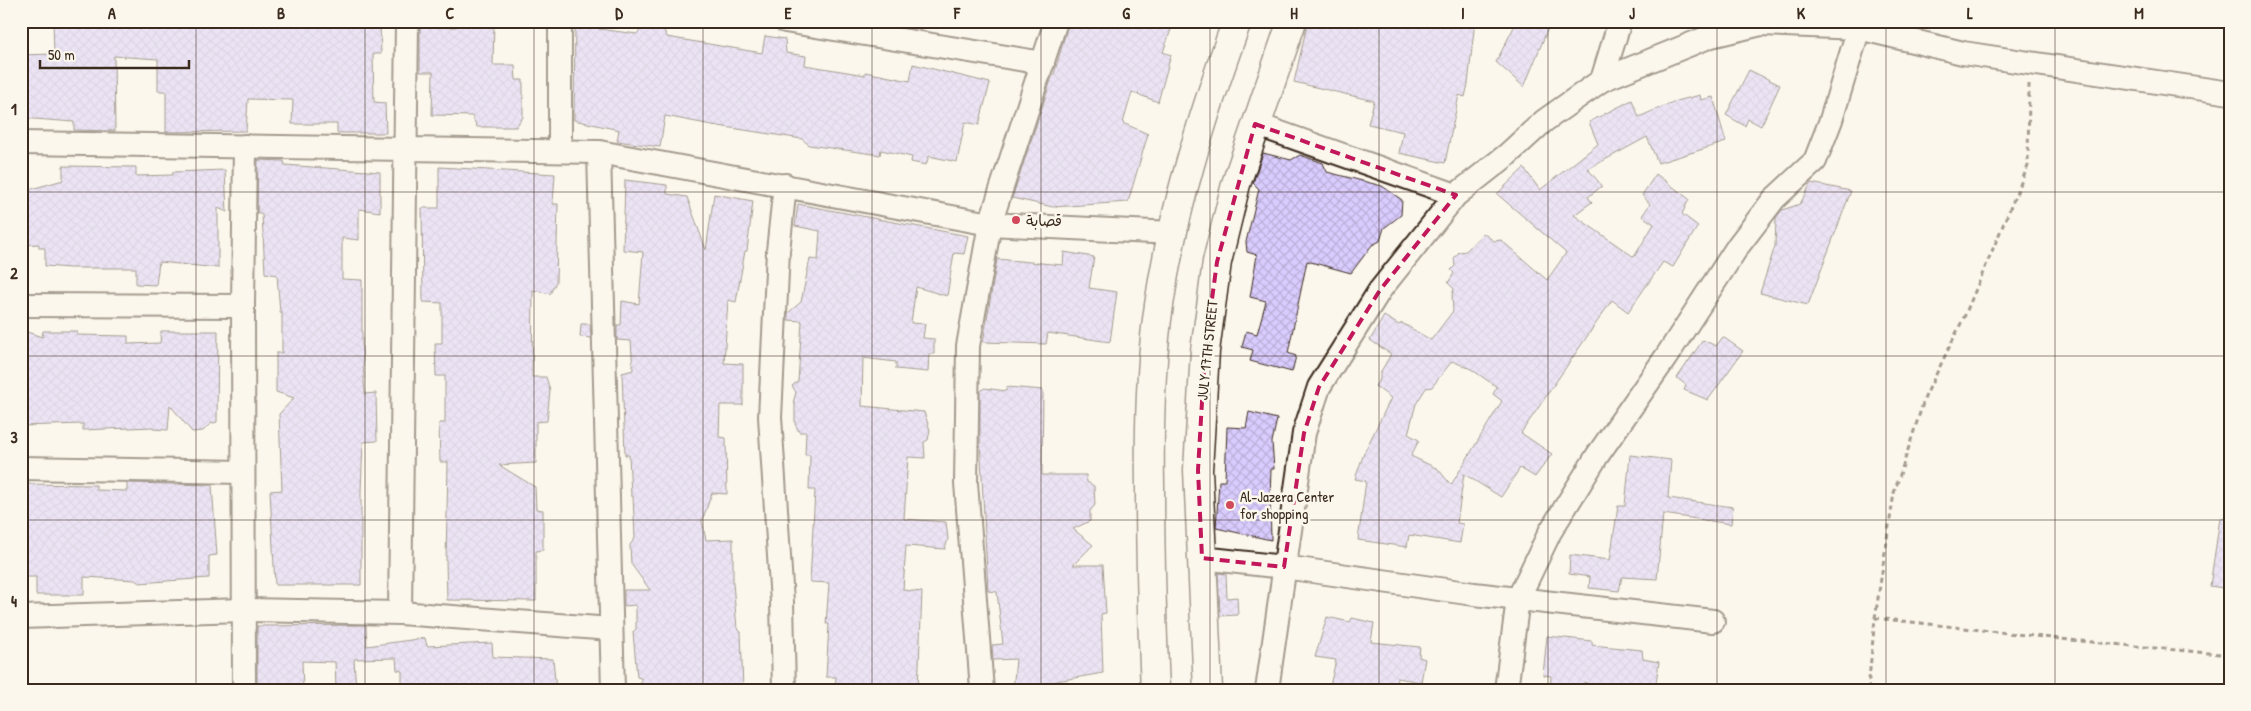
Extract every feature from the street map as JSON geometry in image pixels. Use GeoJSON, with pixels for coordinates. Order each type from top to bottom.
{"type":"FeatureCollection","features":[{"type":"Feature","properties":{"kind":"main road"},"geometry":{"type":"LineString","coordinates":[[1156,690],[1150,594],[1149,397],[1159,305],[1174,233],[1215,84],[1237,21]]}},
{"type":"Feature","properties":{"kind":"main road","name":"JULY 17TH STREET"},"geometry":{"type":"LineString","coordinates":[[1208,690],[1198,470],[1205,351],[1217,262],[1236,184],[1255,124],[1292,21]]}},
{"type":"Feature","properties":{"kind":"street"},"geometry":{"type":"LineString","coordinates":[[400,613],[407,21]]}},
{"type":"Feature","properties":{"kind":"street"},"geometry":{"type":"LineString","coordinates":[[560,21],[560,150]]}},
{"type":"Feature","properties":{"kind":"street"},"geometry":{"type":"LineString","coordinates":[[785,21],[1043,63]]}},
{"type":"Feature","properties":{"kind":"street"},"geometry":{"type":"LineString","coordinates":[[982,690],[966,483],[968,346],[990,224],[1056,21]]}},
{"type":"Feature","properties":{"kind":"street"},"geometry":{"type":"LineString","coordinates":[[1602,80],[1620,21]]}},
{"type":"Feature","properties":{"kind":"street"},"geometry":{"type":"LineString","coordinates":[[1267,690],[1304,433],[1318,387],[1380,290],[1456,195],[1508,155],[1544,121],[1602,80],[1711,36],[1761,24],[1860,25],[1963,53],[2230,93]]}},
{"type":"Feature","properties":{"kind":"street"},"geometry":{"type":"LineString","coordinates":[[1506,690],[1518,598],[1550,532],[1597,456],[1666,357],[1738,246],[1774,199],[1815,161],[1831,120],[1860,25]]}},
{"type":"Feature","properties":{"kind":"street"},"geometry":{"type":"LineString","coordinates":[[1255,124],[1456,195]]}},
{"type":"Feature","properties":{"kind":"street"},"geometry":{"type":"LineString","coordinates":[[21,143],[599,152],[990,224],[1174,233]]}},
{"type":"Feature","properties":{"kind":"street"},"geometry":{"type":"LineString","coordinates":[[244,690],[243,306],[245,146]]}},
{"type":"Feature","properties":{"kind":"street"},"geometry":{"type":"LineString","coordinates":[[599,152],[613,690]]}},
{"type":"Feature","properties":{"kind":"street"},"geometry":{"type":"LineString","coordinates":[[784,690],[782,602],[770,417],[778,251],[785,185]]}},
{"type":"Feature","properties":{"kind":"street"},"geometry":{"type":"LineString","coordinates":[[21,305],[243,306]]}},
{"type":"Feature","properties":{"kind":"street"},"geometry":{"type":"LineString","coordinates":[[21,468],[243,472]]}},
{"type":"Feature","properties":{"kind":"street"},"geometry":{"type":"LineString","coordinates":[[1202,558],[1714,621]]}},
{"type":"Feature","properties":{"kind":"street"},"geometry":{"type":"LineString","coordinates":[[21,617],[243,610],[400,613],[611,629]]}},
{"type":"Feature","properties":{"kind":"path"},"geometry":{"type":"LineString","coordinates":[[1868,690],[1875,618],[1894,494],[1925,397],[1965,315],[2028,166],[2030,63]]}},
{"type":"Feature","properties":{"kind":"path"},"geometry":{"type":"LineString","coordinates":[[1875,618],[2070,640],[2230,655]]}},
{"type":"Feature","properties":{"kind":"highlighted area"},"geometry":{"type":"Polygon","coordinates":[[[1255,124],[1456,195],[1380,290],[1319,387],[1304,433],[1284,567],[1202,558],[1198,470],[1205,351],[1217,262],[1255,124]]]}},
{"type":"Feature","properties":{"kind":"building"},"geometry":{"type":"Polygon","coordinates":[[[53,21],[208,23],[209,21],[380,21],[381,54],[373,54],[374,102],[385,103],[386,133],[337,133],[337,124],[292,124],[293,100],[248,99],[246,131],[166,132],[166,91],[158,91],[158,59],[114,56],[115,131],[74,130],[74,122],[21,118],[21,55],[54,54],[53,21]]]}},
{"type":"Feature","properties":{"kind":"building"},"geometry":{"type":"Polygon","coordinates":[[[494,21],[493,65],[515,65],[516,80],[523,80],[523,117],[516,127],[477,127],[472,116],[432,115],[433,72],[420,72],[420,27],[456,27],[456,22],[494,21]]]}},
{"type":"Feature","properties":{"kind":"building"},"geometry":{"type":"Polygon","coordinates":[[[575,21],[599,21],[599,29],[637,34],[648,21],[660,21],[667,37],[762,53],[765,36],[785,39],[786,53],[806,56],[805,65],[865,75],[865,72],[910,81],[913,64],[990,83],[979,125],[965,122],[957,162],[929,156],[926,165],[911,162],[912,157],[881,150],[880,155],[809,145],[802,139],[665,116],[660,147],[617,141],[619,130],[574,120],[575,21]]]}},
{"type":"Feature","properties":{"kind":"building"},"geometry":{"type":"Polygon","coordinates":[[[1069,21],[1174,21],[1163,52],[1171,55],[1158,102],[1132,92],[1123,123],[1148,134],[1128,202],[1053,207],[1012,198],[1054,74],[1069,21]]]}},
{"type":"Feature","properties":{"kind":"building"},"geometry":{"type":"Polygon","coordinates":[[[1308,21],[1475,21],[1468,84],[1465,97],[1459,95],[1445,163],[1399,153],[1403,132],[1368,124],[1374,101],[1294,82],[1308,21]]]}},
{"type":"Feature","properties":{"kind":"building"},"geometry":{"type":"Polygon","coordinates":[[[1517,21],[1551,21],[1524,87],[1496,62],[1517,21]]]}},
{"type":"Feature","properties":{"kind":"building"},"geometry":{"type":"Polygon","coordinates":[[[1749,70],[1780,85],[1761,126],[1748,119],[1745,126],[1726,115],[1749,70]]]}},
{"type":"Feature","properties":{"kind":"building"},"geometry":{"type":"Polygon","coordinates":[[[1700,95],[1701,100],[1713,97],[1726,142],[1658,163],[1647,137],[1588,169],[1602,186],[1588,197],[1592,202],[1574,215],[1634,257],[1654,224],[1642,216],[1650,204],[1642,195],[1656,174],[1689,199],[1682,214],[1698,226],[1673,267],[1663,262],[1628,312],[1612,300],[1521,433],[1552,454],[1535,477],[1520,468],[1501,497],[1464,474],[1457,523],[1463,524],[1460,543],[1409,535],[1407,547],[1358,540],[1366,481],[1355,479],[1364,453],[1391,398],[1375,386],[1391,354],[1370,340],[1384,316],[1399,325],[1402,323],[1431,340],[1453,311],[1452,295],[1454,289],[1448,283],[1454,273],[1451,270],[1455,266],[1454,258],[1459,252],[1466,251],[1483,233],[1494,241],[1501,240],[1547,280],[1566,253],[1497,194],[1524,168],[1540,190],[1598,144],[1589,122],[1632,100],[1639,117],[1673,102],[1700,95]],[[1452,361],[1432,387],[1426,388],[1416,404],[1408,434],[1419,440],[1411,456],[1438,469],[1451,485],[1502,401],[1493,394],[1497,387],[1471,369],[1452,361]]]}},
{"type":"Feature","properties":{"kind":"building"},"geometry":{"type":"Polygon","coordinates":[[[1263,153],[1291,160],[1300,155],[1323,163],[1327,172],[1382,186],[1402,200],[1401,215],[1384,228],[1380,241],[1372,245],[1351,273],[1307,261],[1288,353],[1296,356],[1292,372],[1250,361],[1253,350],[1242,347],[1246,331],[1257,334],[1266,301],[1250,297],[1257,255],[1247,252],[1246,242],[1259,189],[1253,183],[1263,153]]]}},
{"type":"Feature","properties":{"kind":"building"},"geometry":{"type":"Polygon","coordinates":[[[258,160],[284,161],[285,165],[380,172],[380,212],[359,209],[359,240],[342,238],[342,279],[362,280],[362,346],[365,394],[376,393],[377,441],[363,442],[361,585],[275,585],[270,491],[282,490],[279,414],[294,398],[276,392],[276,353],[282,353],[282,312],[280,312],[277,275],[265,273],[262,214],[257,212],[258,160]]]}},
{"type":"Feature","properties":{"kind":"building"},"geometry":{"type":"Polygon","coordinates":[[[63,166],[136,167],[136,176],[173,175],[173,172],[225,170],[227,212],[218,208],[218,268],[159,262],[156,285],[136,284],[136,268],[45,266],[45,248],[39,248],[39,244],[21,245],[21,192],[63,180],[63,166]]]}},
{"type":"Feature","properties":{"kind":"building"},"geometry":{"type":"Polygon","coordinates":[[[439,167],[555,174],[553,204],[558,204],[556,282],[550,294],[533,290],[532,377],[546,377],[550,390],[547,421],[536,422],[536,463],[499,465],[535,487],[536,509],[543,510],[543,550],[536,551],[536,601],[447,600],[448,462],[440,462],[439,423],[445,423],[445,376],[436,376],[435,343],[442,343],[442,303],[423,302],[422,208],[439,208],[439,167]]]}},
{"type":"Feature","properties":{"kind":"building"},"geometry":{"type":"Polygon","coordinates":[[[625,180],[667,185],[667,194],[687,197],[706,250],[714,194],[753,201],[747,251],[745,251],[736,302],[728,300],[724,363],[743,364],[743,405],[720,405],[719,437],[726,438],[727,494],[712,493],[702,521],[706,540],[733,539],[733,583],[737,628],[741,632],[743,690],[641,690],[641,678],[637,677],[633,632],[636,629],[636,605],[624,606],[624,590],[650,590],[631,564],[630,545],[635,538],[629,455],[625,455],[622,373],[633,370],[631,341],[617,340],[617,325],[621,325],[622,301],[639,304],[643,252],[623,250],[625,180]]]}},
{"type":"Feature","properties":{"kind":"building"},"geometry":{"type":"Polygon","coordinates":[[[1811,183],[1851,191],[1808,305],[1760,293],[1775,246],[1776,218],[1782,210],[1800,204],[1811,183]]]}},
{"type":"Feature","properties":{"kind":"building"},"geometry":{"type":"Polygon","coordinates":[[[798,204],[968,236],[964,254],[954,253],[947,296],[916,287],[911,323],[925,324],[923,338],[934,339],[934,354],[929,354],[928,372],[896,369],[896,362],[863,358],[862,406],[924,412],[930,430],[928,440],[924,442],[925,458],[908,457],[904,519],[946,522],[948,539],[945,549],[906,546],[903,590],[922,592],[918,690],[835,690],[836,677],[826,677],[829,624],[826,624],[829,583],[810,582],[815,490],[809,490],[810,455],[805,455],[806,432],[799,432],[795,424],[795,404],[793,403],[796,392],[792,386],[798,381],[802,321],[788,320],[788,313],[801,302],[810,259],[818,260],[820,231],[795,226],[798,204]]]}},
{"type":"Feature","properties":{"kind":"building"},"geometry":{"type":"Polygon","coordinates":[[[1064,252],[1094,257],[1089,288],[1117,292],[1110,342],[1048,333],[1046,344],[983,342],[997,259],[1063,265],[1064,252]]]}},
{"type":"Feature","properties":{"kind":"building"},"geometry":{"type":"Polygon","coordinates":[[[581,324],[590,324],[591,338],[580,337],[581,324]]]}},
{"type":"Feature","properties":{"kind":"building"},"geometry":{"type":"Polygon","coordinates":[[[21,330],[42,337],[43,331],[77,331],[77,335],[128,336],[128,344],[160,343],[161,331],[218,331],[217,422],[210,424],[203,431],[192,432],[170,405],[168,430],[153,429],[153,427],[83,430],[83,424],[21,426],[21,330]]]}},
{"type":"Feature","properties":{"kind":"building"},"geometry":{"type":"Polygon","coordinates":[[[1723,337],[1743,351],[1708,400],[1684,390],[1686,385],[1677,378],[1703,340],[1716,346],[1723,337]]]}},
{"type":"Feature","properties":{"kind":"building"},"geometry":{"type":"Polygon","coordinates":[[[1007,387],[1043,390],[1042,475],[1086,475],[1087,482],[1094,486],[1095,505],[1090,511],[1090,521],[1073,529],[1093,545],[1073,565],[1103,565],[1106,613],[1101,614],[1103,673],[1040,684],[1040,690],[1013,690],[1016,659],[993,660],[992,645],[1003,644],[997,592],[988,591],[980,440],[980,392],[984,388],[1006,391],[1007,387]]]}},
{"type":"Feature","properties":{"kind":"building"},"geometry":{"type":"Polygon","coordinates":[[[1249,412],[1277,419],[1272,442],[1274,469],[1271,469],[1271,540],[1216,528],[1219,481],[1225,481],[1227,427],[1246,428],[1249,412]]]}},
{"type":"Feature","properties":{"kind":"building"},"geometry":{"type":"Polygon","coordinates":[[[1630,455],[1671,460],[1668,498],[1733,507],[1731,524],[1663,514],[1657,579],[1622,577],[1619,591],[1589,588],[1590,577],[1569,574],[1570,555],[1610,560],[1618,506],[1625,506],[1630,455]]]}},
{"type":"Feature","properties":{"kind":"building"},"geometry":{"type":"Polygon","coordinates":[[[127,483],[212,485],[217,555],[209,556],[209,578],[139,583],[135,580],[84,577],[84,595],[36,595],[36,577],[21,577],[21,484],[96,485],[96,490],[127,491],[127,483]]]}},
{"type":"Feature","properties":{"kind":"building"},"geometry":{"type":"Polygon","coordinates":[[[2220,518],[2230,519],[2230,589],[2210,586],[2220,518]]]}},
{"type":"Feature","properties":{"kind":"building"},"geometry":{"type":"Polygon","coordinates":[[[1218,573],[1226,574],[1227,598],[1237,597],[1238,615],[1220,616],[1218,573]]]}},
{"type":"Feature","properties":{"kind":"building"},"geometry":{"type":"Polygon","coordinates":[[[1327,617],[1350,622],[1352,618],[1374,623],[1371,642],[1420,647],[1419,657],[1425,659],[1421,682],[1397,678],[1395,690],[1329,690],[1336,660],[1315,657],[1327,617]]]}},
{"type":"Feature","properties":{"kind":"building"},"geometry":{"type":"Polygon","coordinates":[[[366,625],[367,646],[425,638],[427,646],[492,643],[493,657],[553,659],[556,690],[402,690],[402,671],[397,670],[396,658],[354,659],[356,690],[336,690],[335,662],[302,661],[303,690],[257,690],[257,626],[366,625]]]}},
{"type":"Feature","properties":{"kind":"building"},"geometry":{"type":"Polygon","coordinates":[[[1547,636],[1592,641],[1592,645],[1642,650],[1643,659],[1659,662],[1655,690],[1602,690],[1584,682],[1584,690],[1550,690],[1551,676],[1543,675],[1547,636]]]}},
{"type":"Feature","properties":{"kind":"place","name":"قصابة"},"geometry":{"type":"Point","coordinates":[1016,220]}},
{"type":"Feature","properties":{"kind":"place","name":"Al-Jazera Center for shopping"},"geometry":{"type":"Point","coordinates":[1230,505]}}]}
